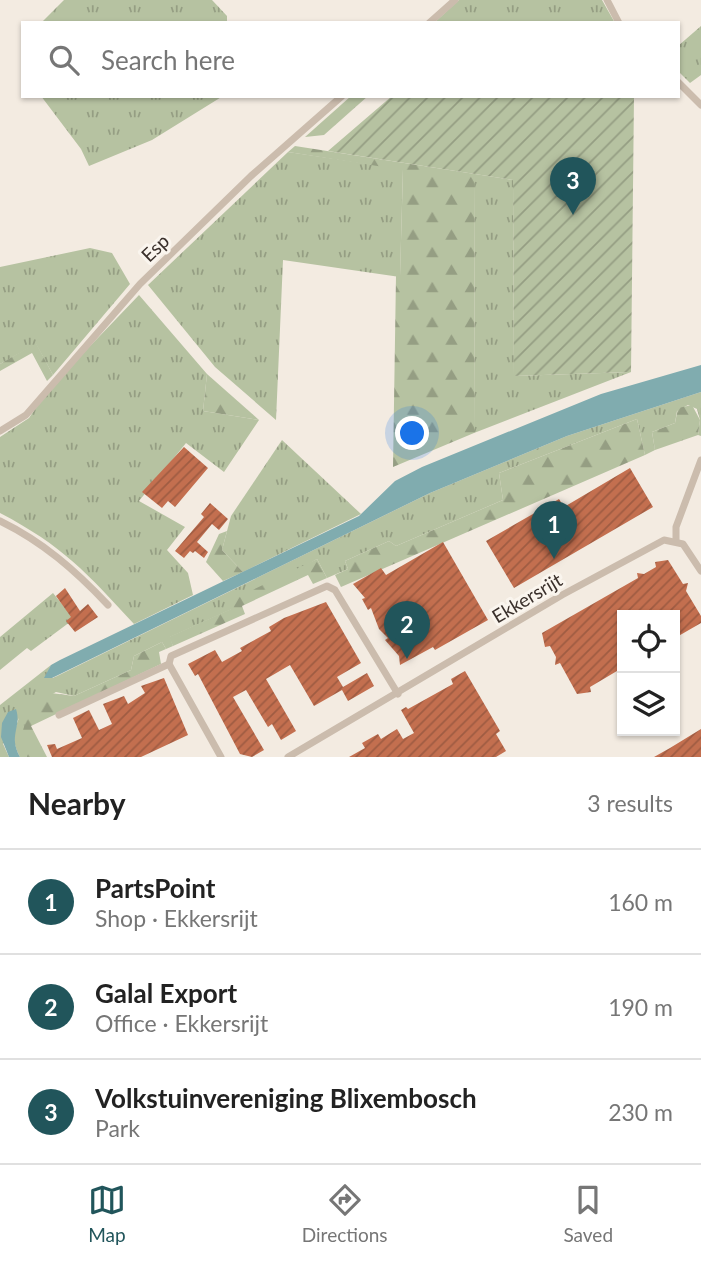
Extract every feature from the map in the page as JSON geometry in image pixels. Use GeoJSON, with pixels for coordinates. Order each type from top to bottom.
{"type":"FeatureCollection","features":[{"type":"Feature","properties":{"kind":"street"},"geometry":{"type":"LineString","coordinates":[[431,21],[455,0]]}},
{"type":"Feature","properties":{"kind":"street"},"geometry":{"type":"LineString","coordinates":[[607,0],[618,21]]}},
{"type":"Feature","properties":{"kind":"street"},"geometry":{"type":"LineString","coordinates":[[680,84],[701,105]]}},
{"type":"Feature","properties":{"kind":"street","name":"Esp"},"geometry":{"type":"LineString","coordinates":[[0,431],[26,415],[140,284],[251,176],[340,98]]}},
{"type":"Feature","properties":{"kind":"street"},"geometry":{"type":"LineString","coordinates":[[701,460],[676,527],[676,540],[690,551],[701,571]]}},
{"type":"Feature","properties":{"kind":"street"},"geometry":{"type":"LineString","coordinates":[[0,520],[32,537],[73,567],[108,605]]}},
{"type":"Feature","properties":{"kind":"street","name":"Ekkersrijt"},"geometry":{"type":"LineString","coordinates":[[288,757],[562,595],[664,540],[676,540]]}},
{"type":"Feature","properties":{"kind":"street"},"geometry":{"type":"LineString","coordinates":[[59,715],[169,664],[174,653],[327,586],[335,590],[398,694]]}},
{"type":"Feature","properties":{"kind":"street"},"geometry":{"type":"LineString","coordinates":[[169,664],[221,757]]}},
{"type":"Feature","properties":{"kind":"green space"},"geometry":{"type":"Polygon","coordinates":[[[64,0],[212,0],[227,16],[227,21],[43,21],[64,0]]]}},
{"type":"Feature","properties":{"kind":"green space"},"geometry":{"type":"Polygon","coordinates":[[[459,0],[602,0],[614,21],[436,21],[459,0]]]}},
{"type":"Feature","properties":{"kind":"green space"},"geometry":{"type":"Polygon","coordinates":[[[701,26],[701,75],[690,83],[680,73],[680,44],[701,26]]]}},
{"type":"Feature","properties":{"kind":"green space"},"geometry":{"type":"Polygon","coordinates":[[[43,98],[220,98],[152,140],[89,166],[81,149],[43,98]]]}},
{"type":"Feature","properties":{"kind":"green space"},"geometry":{"type":"Polygon","coordinates":[[[349,98],[366,98],[324,135],[305,137],[349,98]]]}},
{"type":"Feature","properties":{"kind":"green space"},"geometry":{"type":"Polygon","coordinates":[[[390,98],[634,98],[631,372],[514,376],[513,180],[328,151],[390,98]]]}},
{"type":"Feature","properties":{"kind":"green space"},"geometry":{"type":"Polygon","coordinates":[[[295,146],[475,174],[474,433],[393,467],[396,276],[400,276],[403,170],[288,152],[295,146]]]}},
{"type":"Feature","properties":{"kind":"green space"},"geometry":{"type":"Polygon","coordinates":[[[288,152],[403,169],[400,277],[283,260],[276,420],[215,367],[148,285],[288,152]]]}},
{"type":"Feature","properties":{"kind":"green space"},"geometry":{"type":"Polygon","coordinates":[[[475,174],[513,180],[514,376],[631,372],[474,433],[475,174]]]}},
{"type":"Feature","properties":{"kind":"green space"},"geometry":{"type":"Polygon","coordinates":[[[90,248],[112,253],[130,284],[53,375],[36,344],[0,364],[0,267],[90,248]]]}},
{"type":"Feature","properties":{"kind":"green space"},"geometry":{"type":"Polygon","coordinates":[[[139,295],[207,374],[203,411],[259,420],[224,472],[186,443],[139,501],[185,527],[167,550],[188,573],[193,595],[134,624],[58,549],[0,513],[0,437],[29,418],[47,391],[139,295]]]}},
{"type":"Feature","properties":{"kind":"green space"},"geometry":{"type":"Polygon","coordinates":[[[36,343],[53,375],[47,381],[32,353],[0,371],[0,364],[36,343]]]}},
{"type":"Feature","properties":{"kind":"green space"},"geometry":{"type":"Polygon","coordinates":[[[207,374],[259,420],[203,411],[207,374]]]}},
{"type":"Feature","properties":{"kind":"green space"},"geometry":{"type":"Polygon","coordinates":[[[701,392],[701,436],[698,435],[700,420],[697,409],[688,405],[677,411],[675,423],[652,432],[655,450],[645,455],[637,419],[499,473],[503,500],[396,546],[389,541],[345,561],[348,569],[327,578],[317,559],[232,609],[170,637],[173,646],[166,649],[162,642],[134,656],[131,670],[74,696],[56,692],[40,704],[30,719],[25,737],[27,757],[20,757],[16,747],[15,733],[19,718],[3,744],[9,757],[0,757],[0,705],[51,665],[45,678],[53,678],[430,493],[567,436],[701,392]]]}},
{"type":"Feature","properties":{"kind":"green space"},"geometry":{"type":"Polygon","coordinates":[[[692,405],[700,420],[698,435],[655,450],[652,432],[675,423],[678,408],[692,405]]]}},
{"type":"Feature","properties":{"kind":"green space"},"geometry":{"type":"Polygon","coordinates":[[[637,419],[645,455],[341,587],[335,575],[348,569],[345,561],[389,541],[396,546],[503,500],[499,473],[637,419]]]}},
{"type":"Feature","properties":{"kind":"green space"},"geometry":{"type":"Polygon","coordinates":[[[282,440],[361,514],[243,572],[222,550],[231,516],[282,440]]]}},
{"type":"Feature","properties":{"kind":"green space"},"geometry":{"type":"Polygon","coordinates":[[[227,531],[222,550],[243,572],[223,581],[206,562],[219,534],[227,531]]]}},
{"type":"Feature","properties":{"kind":"green space"},"geometry":{"type":"Polygon","coordinates":[[[317,559],[327,578],[313,584],[308,575],[242,606],[245,614],[173,646],[169,637],[231,609],[234,599],[317,559]]]}},
{"type":"Feature","properties":{"kind":"green space"},"geometry":{"type":"Polygon","coordinates":[[[53,593],[74,619],[31,651],[27,648],[0,670],[0,637],[53,593]]]}},
{"type":"Feature","properties":{"kind":"green space"},"geometry":{"type":"Polygon","coordinates":[[[162,642],[166,649],[159,652],[161,664],[31,726],[47,757],[27,757],[23,748],[23,730],[30,713],[43,699],[51,693],[74,696],[131,670],[134,656],[162,642]]]}},
{"type":"Feature","properties":{"kind":"water"},"geometry":{"type":"Polygon","coordinates":[[[701,365],[701,392],[567,436],[430,493],[52,678],[44,678],[51,665],[60,660],[359,516],[395,481],[422,467],[601,394],[701,365]]]}},
{"type":"Feature","properties":{"kind":"water"},"geometry":{"type":"Polygon","coordinates":[[[16,709],[15,743],[20,757],[9,757],[1,737],[2,723],[8,712],[16,709]]]}},
{"type":"Feature","properties":{"kind":"building"},"geometry":{"type":"Polygon","coordinates":[[[184,447],[208,468],[175,507],[168,501],[162,508],[142,492],[184,447]]]}},
{"type":"Feature","properties":{"kind":"building"},"geometry":{"type":"Polygon","coordinates":[[[630,468],[653,507],[514,588],[486,541],[559,499],[564,507],[630,468]]]}},
{"type":"Feature","properties":{"kind":"building"},"geometry":{"type":"Polygon","coordinates":[[[210,503],[228,519],[219,530],[212,524],[197,542],[208,552],[204,558],[195,551],[190,551],[184,558],[175,551],[204,517],[201,514],[210,503]]]}},
{"type":"Feature","properties":{"kind":"building"},"geometry":{"type":"Polygon","coordinates":[[[443,542],[488,620],[435,650],[433,647],[400,665],[399,656],[385,640],[388,638],[379,629],[371,608],[368,610],[362,599],[365,598],[353,584],[381,568],[386,575],[443,542]]]}},
{"type":"Feature","properties":{"kind":"building"},"geometry":{"type":"Polygon","coordinates":[[[668,560],[683,584],[688,583],[686,591],[701,616],[701,623],[680,635],[680,610],[617,610],[617,671],[590,687],[591,692],[577,694],[560,663],[555,665],[556,657],[550,646],[545,647],[542,633],[638,578],[637,573],[644,574],[656,567],[655,562],[668,560]]]}},
{"type":"Feature","properties":{"kind":"building"},"geometry":{"type":"Polygon","coordinates":[[[65,588],[80,611],[88,604],[98,617],[75,632],[66,621],[71,617],[56,596],[65,588]]]}},
{"type":"Feature","properties":{"kind":"building"},"geometry":{"type":"Polygon","coordinates":[[[326,602],[361,663],[337,677],[343,687],[367,673],[374,686],[348,701],[342,690],[314,706],[290,665],[266,679],[296,731],[281,740],[272,724],[268,727],[246,690],[233,697],[264,750],[252,757],[240,754],[198,674],[195,676],[188,664],[215,650],[222,662],[242,651],[240,648],[271,631],[269,627],[284,618],[326,602]]]}},
{"type":"Feature","properties":{"kind":"building"},"geometry":{"type":"Polygon","coordinates":[[[465,671],[500,731],[496,734],[506,751],[496,757],[349,757],[365,748],[362,743],[378,734],[381,739],[397,729],[403,739],[414,733],[401,710],[406,707],[408,709],[453,684],[451,679],[465,671]]]}},
{"type":"Feature","properties":{"kind":"building"},"geometry":{"type":"Polygon","coordinates":[[[164,678],[188,735],[141,757],[52,757],[47,745],[55,744],[57,749],[82,738],[73,718],[89,710],[99,730],[112,724],[103,704],[124,696],[128,704],[145,693],[141,686],[164,678]]]}},
{"type":"Feature","properties":{"kind":"building"},"geometry":{"type":"Polygon","coordinates":[[[701,729],[701,757],[654,757],[670,748],[701,729]]]}},
{"type":"Feature","properties":{"kind":"place","name":"Volkstuinvereniging Blixembosch"},"geometry":{"type":"Point","coordinates":[573,215]}},
{"type":"Feature","properties":{"kind":"place","name":"PartsPoint"},"geometry":{"type":"Point","coordinates":[554,559]}},
{"type":"Feature","properties":{"kind":"place","name":"Galal Export"},"geometry":{"type":"Point","coordinates":[407,659]}}]}
